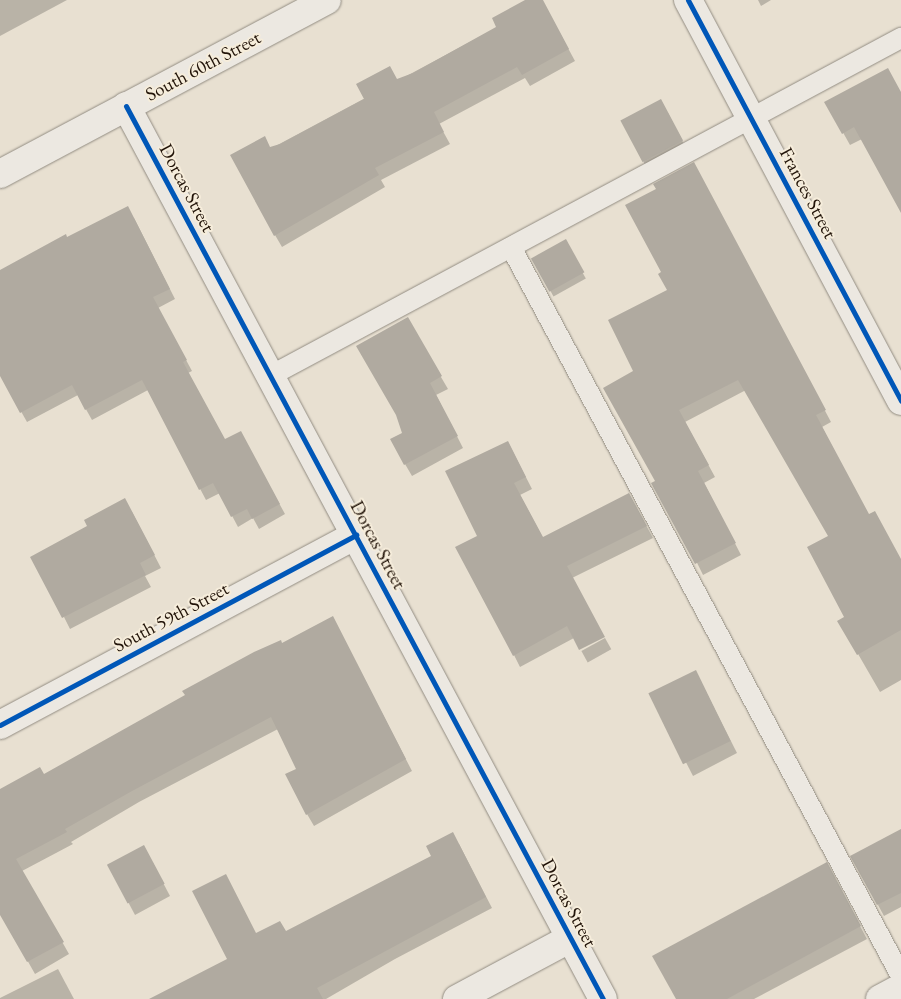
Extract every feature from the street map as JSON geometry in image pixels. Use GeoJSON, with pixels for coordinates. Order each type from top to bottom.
{"type":"FeatureCollection","features":[{"type":"Feature","properties":{"kind":"street","name":"South 60th Street"},"geometry":{"type":"LineString","coordinates":[[0,174],[327,0]]}},
{"type":"Feature","properties":{"kind":"street","name":"Frances Street"},"geometry":{"type":"LineString","coordinates":[[688,0],[901,401]]}},
{"type":"Feature","properties":{"kind":"street","name":"Dorcas Street"},"geometry":{"type":"LineString","coordinates":[[126,106],[603,999]]}},
{"type":"Feature","properties":{"kind":"street","name":"South 59th Street"},"geometry":{"type":"LineString","coordinates":[[0,725],[356,535]]}},
{"type":"Feature","properties":{"kind":"street"},"geometry":{"type":"LineString","coordinates":[[457,999],[571,938]]}},
{"type":"Feature","properties":{"kind":"street"},"geometry":{"type":"LineString","coordinates":[[880,999],[901,988]]}},
{"type":"Feature","properties":{"kind":"lane"},"geometry":{"type":"LineString","coordinates":[[270,376],[901,38]]}},
{"type":"Feature","properties":{"kind":"lane"},"geometry":{"type":"LineString","coordinates":[[511,246],[901,976]]}},
{"type":"Feature","properties":{"kind":"building"},"geometry":{"type":"Polygon","coordinates":[[[525,0],[543,0],[569,49],[522,75],[517,67],[434,112],[444,132],[375,168],[379,175],[274,236],[230,155],[265,136],[270,147],[280,144],[364,99],[356,84],[390,66],[397,79],[413,73],[496,27],[492,18],[525,0]]]}},
{"type":"Feature","properties":{"kind":"building"},"geometry":{"type":"Polygon","coordinates":[[[888,68],[901,92],[901,213],[854,127],[842,134],[824,102],[888,68]]]}},
{"type":"Feature","properties":{"kind":"building"},"geometry":{"type":"Polygon","coordinates":[[[661,99],[683,140],[642,162],[620,121],[661,99]]]}},
{"type":"Feature","properties":{"kind":"building"},"geometry":{"type":"Polygon","coordinates":[[[694,162],[826,410],[816,415],[869,514],[875,511],[901,559],[901,630],[857,655],[837,621],[844,617],[807,547],[828,536],[738,380],[679,410],[709,465],[698,471],[736,543],[695,564],[651,483],[655,481],[603,388],[633,371],[608,320],[667,290],[658,274],[661,272],[625,205],[656,189],[653,184],[694,162]]]}},
{"type":"Feature","properties":{"kind":"building"},"geometry":{"type":"Polygon","coordinates":[[[128,206],[170,289],[153,297],[187,360],[183,362],[225,439],[241,431],[280,504],[252,519],[247,509],[231,517],[213,483],[199,490],[142,380],[85,410],[72,385],[20,413],[0,376],[0,270],[66,234],[67,237],[128,206]]]}},
{"type":"Feature","properties":{"kind":"building"},"geometry":{"type":"Polygon","coordinates":[[[566,239],[584,272],[549,292],[531,258],[566,239]]]}},
{"type":"Feature","properties":{"kind":"building"},"geometry":{"type":"Polygon","coordinates":[[[408,317],[442,376],[430,383],[458,436],[404,465],[390,439],[402,433],[396,415],[356,346],[408,317]]]}},
{"type":"Feature","properties":{"kind":"building"},"geometry":{"type":"Polygon","coordinates":[[[508,441],[526,477],[514,483],[543,537],[629,493],[647,526],[567,566],[605,637],[579,650],[567,626],[513,656],[455,547],[477,536],[445,471],[508,441]]]}},
{"type":"Feature","properties":{"kind":"building"},"geometry":{"type":"Polygon","coordinates":[[[125,498],[155,555],[140,563],[146,575],[62,618],[30,557],[87,526],[84,520],[125,498]]]}},
{"type":"Feature","properties":{"kind":"building"},"geometry":{"type":"Polygon","coordinates":[[[333,616],[406,759],[306,815],[285,774],[296,769],[271,717],[132,791],[65,829],[67,832],[16,859],[64,942],[27,962],[0,915],[0,789],[40,767],[44,774],[185,695],[182,691],[254,652],[281,640],[282,643],[333,616]]]}},
{"type":"Feature","properties":{"kind":"building"},"geometry":{"type":"Polygon","coordinates":[[[696,670],[731,741],[683,764],[648,693],[696,670]]]}},
{"type":"Feature","properties":{"kind":"building"},"geometry":{"type":"Polygon","coordinates":[[[901,829],[901,893],[877,905],[850,856],[901,829]]]}},
{"type":"Feature","properties":{"kind":"building"},"geometry":{"type":"Polygon","coordinates":[[[453,832],[486,897],[317,988],[323,999],[149,999],[227,959],[192,891],[226,874],[256,933],[280,921],[286,931],[431,856],[426,846],[453,832]]]}},
{"type":"Feature","properties":{"kind":"building"},"geometry":{"type":"Polygon","coordinates":[[[144,845],[165,884],[128,904],[107,865],[144,845]]]}},
{"type":"Feature","properties":{"kind":"building"},"geometry":{"type":"Polygon","coordinates":[[[827,862],[861,926],[727,999],[676,999],[652,956],[827,862]]]}},
{"type":"Feature","properties":{"kind":"cycle path"},"geometry":{"type":"LineString","coordinates":[[688,0],[901,401]]}},
{"type":"Feature","properties":{"kind":"cycle path"},"geometry":{"type":"LineString","coordinates":[[126,106],[603,999]]}},
{"type":"Feature","properties":{"kind":"cycle path"},"geometry":{"type":"LineString","coordinates":[[0,725],[356,535]]}}]}
